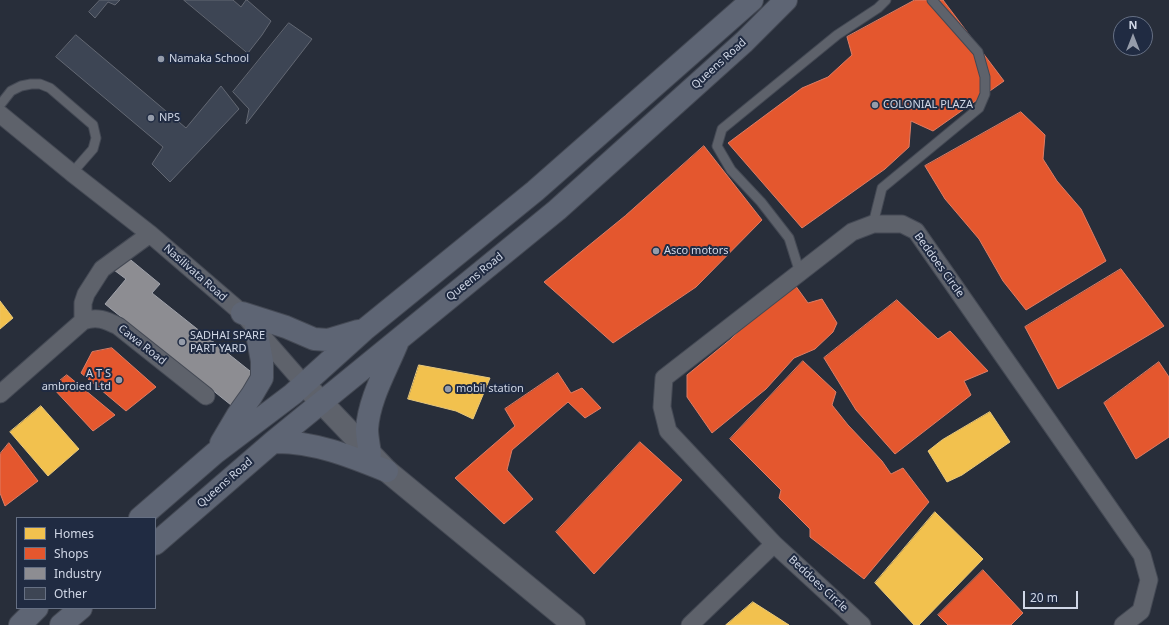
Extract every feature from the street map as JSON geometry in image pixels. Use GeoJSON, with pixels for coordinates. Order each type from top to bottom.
{"type":"FeatureCollection","features":[{"type":"Feature","properties":{"kind":"main road"},"geometry":{"type":"LineString","coordinates":[[141,517],[215,453],[293,394],[364,330],[535,191],[752,0]]}},
{"type":"Feature","properties":{"kind":"main road","name":"Queens Road"},"geometry":{"type":"LineString","coordinates":[[156,543],[321,402],[556,210],[744,42],[786,0]]}},
{"type":"Feature","properties":{"kind":"main road"},"geometry":{"type":"LineString","coordinates":[[242,314],[286,327],[314,339],[328,340],[364,330]]}},
{"type":"Feature","properties":{"kind":"main road"},"geometry":{"type":"LineString","coordinates":[[215,453],[262,378],[262,361],[256,329]]}},
{"type":"Feature","properties":{"kind":"main road"},"geometry":{"type":"LineString","coordinates":[[370,454],[367,429],[370,414],[376,392],[391,361],[399,338]]}},
{"type":"Feature","properties":{"kind":"main road","name":"Nasilivata Road"},"geometry":{"type":"LineString","coordinates":[[304,384],[387,472],[574,625]]}},
{"type":"Feature","properties":{"kind":"main road"},"geometry":{"type":"LineString","coordinates":[[273,442],[286,442],[324,449],[353,457],[387,472]]}},
{"type":"Feature","properties":{"kind":"main road"},"geometry":{"type":"LineString","coordinates":[[20,625],[36,609]]}},
{"type":"Feature","properties":{"kind":"main road"},"geometry":{"type":"LineString","coordinates":[[61,625],[80,609]]}},
{"type":"Feature","properties":{"kind":"street","name":"Nasilivata Road"},"geometry":{"type":"LineString","coordinates":[[0,114],[150,234],[242,314],[304,384]]}},
{"type":"Feature","properties":{"kind":"street","name":"Beddoes Circle"},"geometry":{"type":"LineString","coordinates":[[862,625],[774,544],[668,431],[662,407],[664,378],[852,232],[873,224],[902,224],[916,231],[1142,555],[1149,580],[1141,610],[1123,625]]}},
{"type":"Feature","properties":{"kind":"street"},"geometry":{"type":"LineString","coordinates":[[0,394],[84,321],[83,302],[86,294],[102,269],[150,234]]}},
{"type":"Feature","properties":{"kind":"street","name":"Cawa Road"},"geometry":{"type":"LineString","coordinates":[[84,321],[99,318],[118,326],[206,396]]}},
{"type":"Feature","properties":{"kind":"street"},"geometry":{"type":"LineString","coordinates":[[690,625],[774,544]]}},
{"type":"Feature","properties":{"kind":"lane"},"geometry":{"type":"LineString","coordinates":[[800,273],[789,238],[761,202],[731,170],[717,146],[722,129],[837,35],[878,8],[886,0]]}},
{"type":"Feature","properties":{"kind":"lane"},"geometry":{"type":"LineString","coordinates":[[873,224],[882,188],[979,108],[985,94],[986,77],[978,52],[932,0]]}},
{"type":"Feature","properties":{"kind":"lane"},"geometry":{"type":"LineString","coordinates":[[0,105],[11,92],[21,86],[40,84],[50,88],[93,125],[96,138],[93,149],[72,173]]}},
{"type":"Feature","properties":{"kind":"building: Homes"},"geometry":{"type":"Polygon","coordinates":[[[0,301],[13,318],[0,329],[0,301]]]}},
{"type":"Feature","properties":{"kind":"building: Homes","name":"mobil station"},"geometry":{"type":"Polygon","coordinates":[[[419,365],[490,378],[473,419],[456,411],[408,399],[419,365]]]}},
{"type":"Feature","properties":{"kind":"building: Homes"},"geometry":{"type":"Polygon","coordinates":[[[41,406],[79,449],[48,476],[10,432],[41,406]]]}},
{"type":"Feature","properties":{"kind":"building: Homes"},"geometry":{"type":"Polygon","coordinates":[[[990,412],[1010,442],[962,475],[947,482],[928,451],[942,440],[990,412]]]}},
{"type":"Feature","properties":{"kind":"building: Homes"},"geometry":{"type":"Polygon","coordinates":[[[935,512],[983,559],[919,625],[914,625],[875,583],[935,512]]]}},
{"type":"Feature","properties":{"kind":"building: Homes"},"geometry":{"type":"Polygon","coordinates":[[[753,602],[789,625],[726,625],[753,602]]]}},
{"type":"Feature","properties":{"kind":"building: Shops","name":"COLONIAL PLAZA"},"geometry":{"type":"Polygon","coordinates":[[[915,0],[943,0],[1004,81],[933,131],[911,121],[909,147],[885,169],[802,228],[728,143],[802,88],[828,77],[852,55],[847,37],[915,0]]]}},
{"type":"Feature","properties":{"kind":"building: Shops"},"geometry":{"type":"Polygon","coordinates":[[[1021,112],[1045,135],[1043,159],[1057,181],[1081,209],[1106,261],[1026,310],[1003,281],[979,239],[945,199],[925,166],[1021,112]]]}},
{"type":"Feature","properties":{"kind":"building: Shops","name":"Asco motors"},"geometry":{"type":"Polygon","coordinates":[[[704,146],[762,220],[696,287],[613,343],[544,282],[625,216],[704,146]]]}},
{"type":"Feature","properties":{"kind":"building: Shops"},"geometry":{"type":"Polygon","coordinates":[[[1121,269],[1164,326],[1058,389],[1025,327],[1121,269]]]}},
{"type":"Feature","properties":{"kind":"building: Shops"},"geometry":{"type":"Polygon","coordinates":[[[795,285],[808,303],[822,299],[837,323],[833,332],[815,349],[794,358],[766,389],[712,433],[687,397],[687,375],[731,339],[755,315],[795,285]]]}},
{"type":"Feature","properties":{"kind":"building: Shops"},"geometry":{"type":"Polygon","coordinates":[[[897,300],[938,339],[950,331],[988,371],[964,381],[971,395],[895,454],[856,410],[824,358],[897,300]]]}},
{"type":"Feature","properties":{"kind":"building: Shops","name":"A T S ambroied Ltd"},"geometry":{"type":"Polygon","coordinates":[[[112,348],[156,387],[126,411],[81,373],[92,352],[112,348]]]}},
{"type":"Feature","properties":{"kind":"building: Shops"},"geometry":{"type":"Polygon","coordinates":[[[803,361],[836,392],[832,405],[848,425],[882,461],[891,474],[903,468],[929,502],[864,579],[810,537],[810,529],[779,498],[781,490],[730,439],[803,361]]]}},
{"type":"Feature","properties":{"kind":"building: Shops"},"geometry":{"type":"Polygon","coordinates":[[[1159,362],[1169,377],[1169,437],[1136,459],[1104,403],[1159,362]]]}},
{"type":"Feature","properties":{"kind":"building: Shops"},"geometry":{"type":"Polygon","coordinates":[[[558,373],[571,393],[582,388],[601,408],[585,418],[568,402],[512,450],[507,470],[533,499],[504,524],[455,478],[515,426],[505,409],[558,373]]]}},
{"type":"Feature","properties":{"kind":"building: Shops"},"geometry":{"type":"Polygon","coordinates":[[[67,375],[115,415],[93,431],[52,387],[67,375]]]}},
{"type":"Feature","properties":{"kind":"building: Shops"},"geometry":{"type":"Polygon","coordinates":[[[640,442],[682,480],[594,574],[556,532],[640,442]]]}},
{"type":"Feature","properties":{"kind":"building: Shops"},"geometry":{"type":"Polygon","coordinates":[[[9,443],[38,481],[5,506],[0,493],[0,454],[9,443]]]}},
{"type":"Feature","properties":{"kind":"building: Shops"},"geometry":{"type":"Polygon","coordinates":[[[983,570],[1023,613],[1011,625],[948,625],[938,615],[983,570]]]}},
{"type":"Feature","properties":{"kind":"building: Industry","name":"SADHAI SPARE PART YARD"},"geometry":{"type":"Polygon","coordinates":[[[126,256],[160,284],[152,293],[260,379],[236,409],[105,304],[126,279],[114,270],[126,256]]]}},
{"type":"Feature","properties":{"kind":"building: Other"},"geometry":{"type":"Polygon","coordinates":[[[100,0],[120,0],[115,5],[108,2],[95,18],[89,12],[100,0]]]}},
{"type":"Feature","properties":{"kind":"building: Other"},"geometry":{"type":"Polygon","coordinates":[[[184,0],[233,0],[241,7],[247,0],[271,21],[248,53],[184,0]]]}},
{"type":"Feature","properties":{"kind":"building: Other"},"geometry":{"type":"Polygon","coordinates":[[[289,23],[312,39],[246,124],[249,109],[233,92],[289,23]]]}},
{"type":"Feature","properties":{"kind":"building: Other","name":"NPS"},"geometry":{"type":"Polygon","coordinates":[[[76,35],[186,128],[221,86],[239,109],[170,182],[152,164],[163,147],[56,57],[76,35]]]}},
{"type":"Feature","properties":{"kind":"place","name":"Namaka School"},"geometry":{"type":"Point","coordinates":[161,59]}},
{"type":"Feature","properties":{"kind":"place","name":"COLONIAL PLAZA"},"geometry":{"type":"Point","coordinates":[875,105]}},
{"type":"Feature","properties":{"kind":"place","name":"NPS"},"geometry":{"type":"Point","coordinates":[151,118]}},
{"type":"Feature","properties":{"kind":"place","name":"Asco motors"},"geometry":{"type":"Point","coordinates":[656,251]}},
{"type":"Feature","properties":{"kind":"place","name":"SADHAI SPARE PART YARD"},"geometry":{"type":"Point","coordinates":[182,342]}},
{"type":"Feature","properties":{"kind":"place","name":"A T S ambroied Ltd"},"geometry":{"type":"Point","coordinates":[119,380]}},
{"type":"Feature","properties":{"kind":"place","name":"mobil station"},"geometry":{"type":"Point","coordinates":[448,389]}}]}
